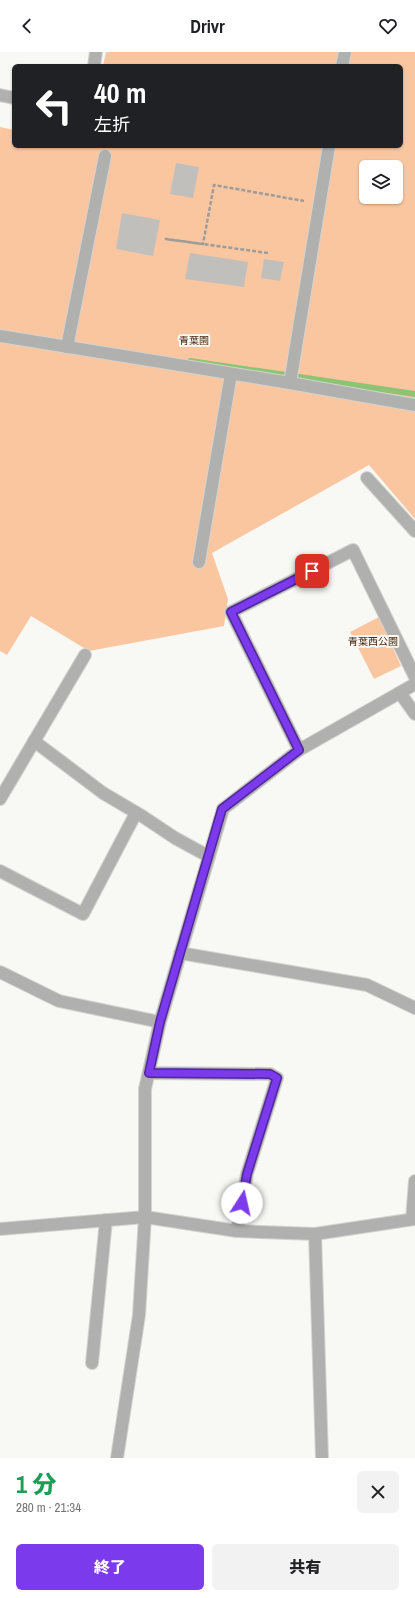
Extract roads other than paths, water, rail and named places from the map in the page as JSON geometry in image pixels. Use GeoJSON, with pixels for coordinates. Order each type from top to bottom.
{"type":"FeatureCollection","features":[{"type":"Feature","properties":{"kind":"street"},"geometry":{"type":"LineString","coordinates":[[94,64],[96,52]]}},
{"type":"Feature","properties":{"kind":"street"},"geometry":{"type":"LineString","coordinates":[[342,64],[345,52]]}},
{"type":"Feature","properties":{"kind":"street"},"geometry":{"type":"LineString","coordinates":[[0,95],[12,98]]}},
{"type":"Feature","properties":{"kind":"street"},"geometry":{"type":"LineString","coordinates":[[290,383],[329,148]]}},
{"type":"Feature","properties":{"kind":"street"},"geometry":{"type":"LineString","coordinates":[[67,347],[104,156]]}},
{"type":"Feature","properties":{"kind":"street"},"geometry":{"type":"LineString","coordinates":[[0,336],[290,383],[415,405]]}},
{"type":"Feature","properties":{"kind":"street"},"geometry":{"type":"LineString","coordinates":[[199,562],[231,374]]}},
{"type":"Feature","properties":{"kind":"street"},"geometry":{"type":"LineString","coordinates":[[367,478],[415,531]]}},
{"type":"Feature","properties":{"kind":"street"},"geometry":{"type":"LineString","coordinates":[[299,750],[231,612],[353,550],[415,677]]}},
{"type":"Feature","properties":{"kind":"street"},"geometry":{"type":"LineString","coordinates":[[0,799],[85,655]]}},
{"type":"Feature","properties":{"kind":"street"},"geometry":{"type":"LineString","coordinates":[[117,1458],[139,1315],[145,1217],[145,1089],[160,1022],[222,809],[299,750],[415,684]]}},
{"type":"Feature","properties":{"kind":"street"},"geometry":{"type":"LineString","coordinates":[[400,693],[415,714]]}},
{"type":"Feature","properties":{"kind":"street"},"geometry":{"type":"LineString","coordinates":[[34,742],[103,793],[175,838],[208,856]]}},
{"type":"Feature","properties":{"kind":"street"},"geometry":{"type":"LineString","coordinates":[[0,871],[83,914],[136,813]]}},
{"type":"Feature","properties":{"kind":"street"},"geometry":{"type":"LineString","coordinates":[[180,953],[367,985],[415,1008]]}},
{"type":"Feature","properties":{"kind":"street"},"geometry":{"type":"LineString","coordinates":[[0,972],[59,1002],[160,1022]]}},
{"type":"Feature","properties":{"kind":"street"},"geometry":{"type":"LineString","coordinates":[[149,1073],[270,1074],[277,1078],[247,1174],[237,1231]]}},
{"type":"Feature","properties":{"kind":"street"},"geometry":{"type":"LineString","coordinates":[[0,1231],[145,1217],[237,1231],[315,1234],[414,1219],[415,1180]]}},
{"type":"Feature","properties":{"kind":"street"},"geometry":{"type":"LineString","coordinates":[[92,1363],[106,1220]]}},
{"type":"Feature","properties":{"kind":"street"},"geometry":{"type":"LineString","coordinates":[[315,1234],[322,1458]]}},
{"type":"Feature","properties":{"kind":"waterway"},"geometry":{"type":"LineString","coordinates":[[190,361],[415,394]]}},
{"type":"Feature","properties":{"kind":"park label","name":"青葉園"},"geometry":{"type":"Point","coordinates":[194,340]}},
{"type":"Feature","properties":{"kind":"park label","name":"青葉西公園"},"geometry":{"type":"Point","coordinates":[373,641]}}]}
